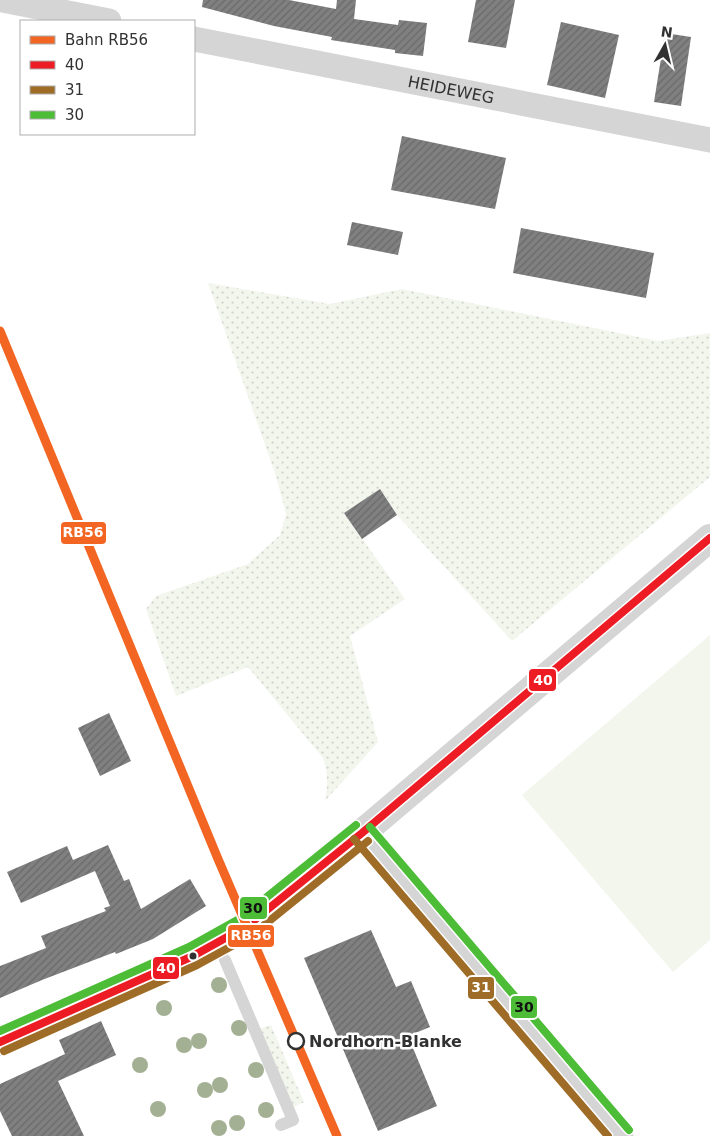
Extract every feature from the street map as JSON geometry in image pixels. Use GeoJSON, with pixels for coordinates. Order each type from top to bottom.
{"type":"FeatureCollection","features":[{"type":"Feature","properties":{"kind":"street"},"geometry":{"type":"LineString","coordinates":[[11,1],[103,20]]}},
{"type":"Feature","properties":{"kind":"street","name":"HEIDEWEG"},"geometry":{"type":"LineString","coordinates":[[195,39],[710,140]]}},
{"type":"Feature","properties":{"kind":"street"},"geometry":{"type":"LineString","coordinates":[[0,1042],[193,956],[247,926],[362,833],[710,538]]}},
{"type":"Feature","properties":{"kind":"street"},"geometry":{"type":"LineString","coordinates":[[362,833],[622,1136]]}},
{"type":"Feature","properties":{"kind":"lane"},"geometry":{"type":"LineString","coordinates":[[225,960],[293,1120],[281,1125]]}},
{"type":"Feature","properties":{"kind":"shaded area"},"geometry":{"type":"Polygon","coordinates":[[[208,283],[330,304],[402,289],[658,341],[710,333],[710,477],[512,641],[397,515],[380,489],[344,513],[405,599],[350,636],[378,742],[325,801],[327,779],[323,758],[248,667],[176,696],[146,609],[156,596],[248,564],[280,535],[286,514],[276,476],[208,283]]]}},
{"type":"Feature","properties":{"kind":"shaded area"},"geometry":{"type":"Polygon","coordinates":[[[710,635],[710,940],[673,972],[522,795],[710,635]]]}},
{"type":"Feature","properties":{"kind":"shaded area"},"geometry":{"type":"Polygon","coordinates":[[[271,1025],[304,1102],[294,1107],[260,1029],[271,1025]]]}},
{"type":"Feature","properties":{"kind":"building"},"geometry":{"type":"Polygon","coordinates":[[[203,0],[289,0],[336,9],[337,0],[356,0],[354,19],[398,25],[399,20],[427,23],[423,56],[395,53],[395,50],[331,40],[332,37],[274,26],[202,7],[203,0]]]}},
{"type":"Feature","properties":{"kind":"building"},"geometry":{"type":"Polygon","coordinates":[[[476,0],[515,0],[506,48],[468,42],[476,0]]]}},
{"type":"Feature","properties":{"kind":"building"},"geometry":{"type":"Polygon","coordinates":[[[561,22],[619,35],[605,98],[547,85],[561,22]]]}},
{"type":"Feature","properties":{"kind":"building"},"geometry":{"type":"Polygon","coordinates":[[[665,33],[691,37],[681,106],[654,102],[665,33]]]}},
{"type":"Feature","properties":{"kind":"building"},"geometry":{"type":"Polygon","coordinates":[[[402,136],[506,158],[495,209],[391,190],[402,136]]]}},
{"type":"Feature","properties":{"kind":"building"},"geometry":{"type":"Polygon","coordinates":[[[352,222],[403,232],[398,255],[347,245],[352,222]]]}},
{"type":"Feature","properties":{"kind":"building"},"geometry":{"type":"Polygon","coordinates":[[[521,228],[654,253],[646,298],[513,273],[521,228]]]}},
{"type":"Feature","properties":{"kind":"building"},"geometry":{"type":"Polygon","coordinates":[[[380,489],[397,515],[362,539],[344,513],[380,489]]]}},
{"type":"Feature","properties":{"kind":"building"},"geometry":{"type":"Polygon","coordinates":[[[109,713],[131,761],[100,776],[78,728],[109,713]]]}},
{"type":"Feature","properties":{"kind":"building"},"geometry":{"type":"Polygon","coordinates":[[[108,845],[124,881],[129,879],[141,909],[190,879],[206,906],[153,939],[42,980],[0,998],[0,966],[46,948],[41,936],[106,911],[104,908],[110,906],[95,871],[21,903],[7,872],[67,846],[73,860],[108,845]]]}},
{"type":"Feature","properties":{"kind":"building"},"geometry":{"type":"Polygon","coordinates":[[[371,930],[396,987],[411,981],[430,1027],[408,1036],[437,1106],[378,1131],[304,958],[371,930]]]}},
{"type":"Feature","properties":{"kind":"building"},"geometry":{"type":"Polygon","coordinates":[[[101,1021],[116,1055],[58,1081],[84,1136],[12,1136],[0,1111],[0,1084],[65,1054],[59,1040],[101,1021]]]}},
{"type":"Feature","properties":{"kind":"rail line","name":"RB56"},"geometry":{"type":"LineString","coordinates":[[0,331],[218,859],[337,1136]]}},
{"type":"Feature","properties":{"kind":"transit line","name":"40"},"geometry":{"type":"LineString","coordinates":[[0,1042],[193,956],[247,926],[362,833],[710,538]]}},
{"type":"Feature","properties":{"kind":"transit line","name":"30"},"geometry":{"type":"LineString","coordinates":[[0,1031],[189,947],[241,918],[356,825]]}},
{"type":"Feature","properties":{"kind":"transit line","name":"30"},"geometry":{"type":"LineString","coordinates":[[370,827],[629,1130]]}},
{"type":"Feature","properties":{"kind":"transit line","name":"31"},"geometry":{"type":"LineString","coordinates":[[354,839],[608,1136]]}},
{"type":"Feature","properties":{"kind":"transit line","name":"31"},"geometry":{"type":"LineString","coordinates":[[4,1051],[197,965],[252,935],[368,841]]}},
{"type":"Feature","properties":{"kind":"place","name":"Nordhorn-Blanke"},"geometry":{"type":"Point","coordinates":[296,1041]}}]}
